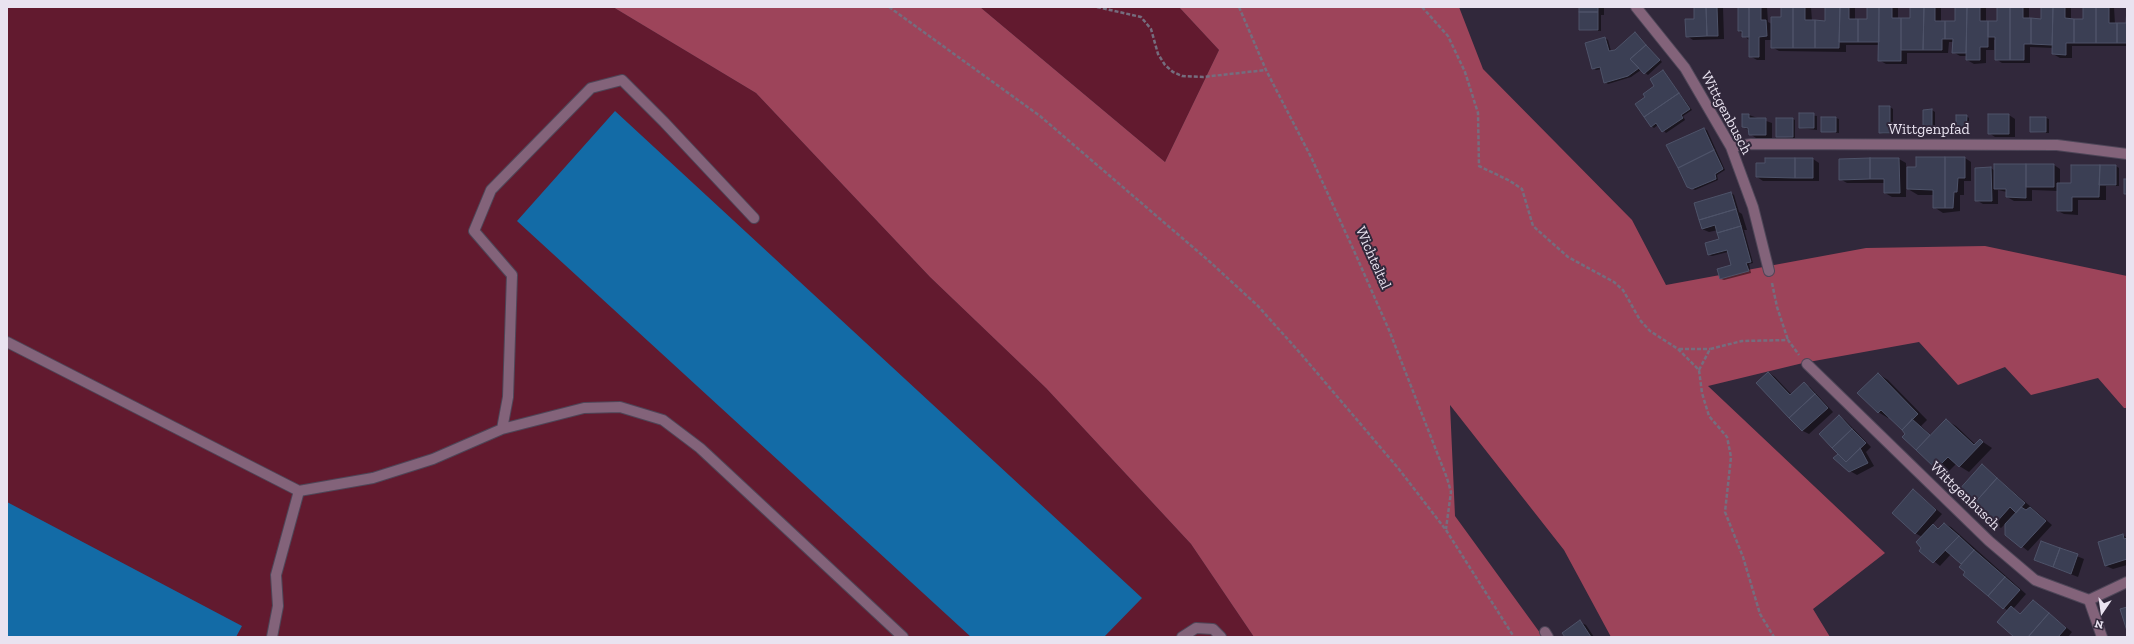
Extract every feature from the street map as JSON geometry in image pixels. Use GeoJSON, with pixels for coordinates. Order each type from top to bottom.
{"type":"FeatureCollection","features":[{"type":"Feature","properties":{"kind":"street","name":"Wittgenbusch"},"geometry":{"type":"LineString","coordinates":[[1636,7],[1685,68],[1731,147],[1753,207],[1769,271]]}},
{"type":"Feature","properties":{"kind":"street"},"geometry":{"type":"LineString","coordinates":[[502,429],[508,397],[512,275],[474,231],[491,190],[591,88],[622,80],[664,122],[754,218]]}},
{"type":"Feature","properties":{"kind":"street","name":"Wittgenpfad"},"geometry":{"type":"LineString","coordinates":[[1731,147],[1751,144],[2057,145],[2127,154]]}},
{"type":"Feature","properties":{"kind":"street"},"geometry":{"type":"LineString","coordinates":[[7,342],[299,491],[373,478],[433,459],[502,429],[584,408],[620,407],[663,420],[700,448],[903,637]]}},
{"type":"Feature","properties":{"kind":"street","name":"Wittgenbusch"},"geometry":{"type":"LineString","coordinates":[[1807,364],[1989,541],[2034,580],[2089,600]]}},
{"type":"Feature","properties":{"kind":"street"},"geometry":{"type":"LineString","coordinates":[[272,637],[278,606],[276,575],[299,491]]}},
{"type":"Feature","properties":{"kind":"street"},"geometry":{"type":"LineString","coordinates":[[2102,637],[2089,600],[2127,582]]}},
{"type":"Feature","properties":{"kind":"street"},"geometry":{"type":"LineString","coordinates":[[1182,637],[1196,628],[1213,629],[1221,637]]}},
{"type":"Feature","properties":{"kind":"path"},"geometry":{"type":"LineString","coordinates":[[889,7],[1040,116],[1182,237],[1252,301],[1306,360],[1398,468],[1446,530],[1514,637]]}},
{"type":"Feature","properties":{"kind":"path"},"geometry":{"type":"LineString","coordinates":[[1097,7],[1141,17],[1151,29],[1158,54],[1165,65],[1173,72],[1182,76],[1203,77],[1266,70]]}},
{"type":"Feature","properties":{"kind":"path","name":"Wichteltal"},"geometry":{"type":"LineString","coordinates":[[1239,7],[1266,70],[1311,157],[1389,330],[1447,478],[1451,492],[1446,530]]}},
{"type":"Feature","properties":{"kind":"path"},"geometry":{"type":"LineString","coordinates":[[1422,7],[1448,36],[1465,72],[1478,113],[1479,166],[1510,181],[1522,189],[1534,226],[1568,257],[1614,282],[1623,290],[1640,320],[1650,331],[1678,349],[1699,370]]}},
{"type":"Feature","properties":{"kind":"path"},"geometry":{"type":"LineString","coordinates":[[1769,271],[1777,307],[1788,340],[1807,364]]}},
{"type":"Feature","properties":{"kind":"path"},"geometry":{"type":"LineString","coordinates":[[1678,349],[1710,349],[1742,341],[1788,340]]}},
{"type":"Feature","properties":{"kind":"path"},"geometry":{"type":"LineString","coordinates":[[1710,349],[1699,370],[1702,393],[1709,416],[1727,437],[1731,457],[1725,512],[1743,557],[1760,614],[1774,637]]}},
{"type":"Feature","properties":{"kind":"shaded area"},"geometry":{"type":"Polygon","coordinates":[[[7,7],[613,7],[756,93],[930,277],[1046,388],[1191,544],[1254,637],[7,637],[7,7]]]}},
{"type":"Feature","properties":{"kind":"shaded area"},"geometry":{"type":"Polygon","coordinates":[[[613,7],[980,7],[1165,162],[1219,50],[1179,7],[1459,7],[1483,69],[1632,220],[1666,285],[1866,248],[1985,246],[2127,276],[2127,408],[2124,408],[2098,378],[2031,395],[2005,367],[1958,385],[1919,342],[1803,363],[1708,386],[1885,553],[1813,609],[1830,637],[1611,637],[1564,550],[1450,405],[1455,516],[1543,637],[1254,637],[1191,544],[1046,388],[930,277],[756,93],[613,7]]]}},
{"type":"Feature","properties":{"kind":"shaded area"},"geometry":{"type":"Polygon","coordinates":[[[980,7],[1179,7],[1219,50],[1165,162],[980,7]]]}},
{"type":"Feature","properties":{"kind":"water"},"geometry":{"type":"Polygon","coordinates":[[[615,111],[1142,598],[1104,637],[971,637],[517,221],[615,111]]]}},
{"type":"Feature","properties":{"kind":"water"},"geometry":{"type":"Polygon","coordinates":[[[7,502],[242,626],[236,637],[7,637],[7,502]]]}},
{"type":"Feature","properties":{"kind":"building"},"geometry":{"type":"Polygon","coordinates":[[[1579,7],[1598,7],[1598,12],[1579,12],[1579,7]]]}},
{"type":"Feature","properties":{"kind":"building"},"geometry":{"type":"Polygon","coordinates":[[[1694,7],[1706,7],[1707,36],[1686,37],[1685,19],[1694,19],[1694,7]]]}},
{"type":"Feature","properties":{"kind":"building"},"geometry":{"type":"Polygon","coordinates":[[[1706,7],[1717,7],[1718,36],[1707,36],[1706,7]]]}},
{"type":"Feature","properties":{"kind":"building"},"geometry":{"type":"Polygon","coordinates":[[[1738,7],[1749,7],[1749,37],[1742,37],[1742,31],[1738,31],[1738,7]]]}},
{"type":"Feature","properties":{"kind":"building"},"geometry":{"type":"Polygon","coordinates":[[[1749,7],[1761,7],[1761,20],[1766,20],[1767,36],[1759,37],[1759,57],[1749,57],[1749,7]]]}},
{"type":"Feature","properties":{"kind":"building"},"geometry":{"type":"Polygon","coordinates":[[[1781,7],[1793,7],[1793,48],[1771,48],[1771,17],[1781,17],[1781,7]]]}},
{"type":"Feature","properties":{"kind":"building"},"geometry":{"type":"Polygon","coordinates":[[[1793,7],[1805,7],[1805,20],[1815,20],[1815,48],[1793,48],[1793,7]]]}},
{"type":"Feature","properties":{"kind":"building"},"geometry":{"type":"Polygon","coordinates":[[[1825,7],[1840,7],[1839,48],[1815,48],[1815,20],[1825,21],[1825,7]]]}},
{"type":"Feature","properties":{"kind":"building"},"geometry":{"type":"Polygon","coordinates":[[[1840,7],[1849,7],[1849,19],[1858,19],[1858,42],[1839,42],[1840,7]]]}},
{"type":"Feature","properties":{"kind":"building"},"geometry":{"type":"Polygon","coordinates":[[[1867,7],[1879,7],[1879,42],[1858,42],[1858,19],[1867,19],[1867,7]]]}},
{"type":"Feature","properties":{"kind":"building"},"geometry":{"type":"Polygon","coordinates":[[[1879,7],[1892,7],[1892,18],[1901,18],[1901,61],[1878,61],[1879,7]]]}},
{"type":"Feature","properties":{"kind":"building"},"geometry":{"type":"Polygon","coordinates":[[[1910,7],[1924,7],[1923,50],[1901,50],[1901,18],[1910,18],[1910,7]]]}},
{"type":"Feature","properties":{"kind":"building"},"geometry":{"type":"Polygon","coordinates":[[[1924,7],[1935,7],[1935,21],[1945,21],[1945,39],[1942,39],[1942,50],[1923,50],[1924,7]]]}},
{"type":"Feature","properties":{"kind":"building"},"geometry":{"type":"Polygon","coordinates":[[[1955,7],[1967,7],[1966,53],[1952,53],[1953,39],[1945,39],[1945,21],[1955,21],[1955,7]]]}},
{"type":"Feature","properties":{"kind":"building"},"geometry":{"type":"Polygon","coordinates":[[[1967,7],[1980,7],[1980,21],[1988,21],[1988,47],[1980,47],[1980,60],[1966,60],[1967,7]]]}},
{"type":"Feature","properties":{"kind":"building"},"geometry":{"type":"Polygon","coordinates":[[[1997,7],[2010,7],[2010,60],[1995,60],[1995,37],[1988,37],[1988,21],[1997,21],[1997,7]]]}},
{"type":"Feature","properties":{"kind":"building"},"geometry":{"type":"Polygon","coordinates":[[[2010,7],[2023,7],[2023,18],[2031,18],[2031,44],[2024,44],[2024,60],[2010,60],[2010,7]]]}},
{"type":"Feature","properties":{"kind":"building"},"geometry":{"type":"Polygon","coordinates":[[[2041,7],[2053,7],[2052,45],[2031,44],[2031,18],[2041,19],[2041,7]]]}},
{"type":"Feature","properties":{"kind":"building"},"geometry":{"type":"Polygon","coordinates":[[[2053,7],[2065,7],[2065,18],[2074,19],[2074,43],[2066,43],[2066,55],[2052,54],[2053,7]]]}},
{"type":"Feature","properties":{"kind":"building"},"geometry":{"type":"Polygon","coordinates":[[[2083,7],[2096,7],[2096,43],[2074,43],[2074,19],[2083,19],[2083,7]]]}},
{"type":"Feature","properties":{"kind":"building"},"geometry":{"type":"Polygon","coordinates":[[[2096,7],[2109,7],[2109,23],[2117,23],[2117,43],[2096,43],[2096,7]]]}},
{"type":"Feature","properties":{"kind":"building"},"geometry":{"type":"Polygon","coordinates":[[[2127,7],[2127,43],[2117,43],[2117,23],[2126,23],[2127,7]]]}},
{"type":"Feature","properties":{"kind":"building"},"geometry":{"type":"Polygon","coordinates":[[[1579,12],[1598,12],[1598,30],[1579,30],[1579,12]]]}},
{"type":"Feature","properties":{"kind":"building"},"geometry":{"type":"Polygon","coordinates":[[[1635,32],[1646,45],[1630,59],[1639,68],[1628,76],[1604,83],[1600,67],[1592,69],[1585,43],[1605,37],[1609,51],[1615,50],[1635,32]]]}},
{"type":"Feature","properties":{"kind":"building"},"geometry":{"type":"Polygon","coordinates":[[[1646,45],[1660,60],[1644,74],[1630,59],[1646,45]]]}},
{"type":"Feature","properties":{"kind":"building"},"geometry":{"type":"Polygon","coordinates":[[[1663,70],[1679,93],[1644,117],[1635,104],[1645,97],[1643,94],[1654,86],[1650,79],[1663,70]]]}},
{"type":"Feature","properties":{"kind":"building"},"geometry":{"type":"Polygon","coordinates":[[[1679,93],[1690,109],[1681,115],[1683,118],[1662,132],[1656,123],[1651,127],[1644,117],[1679,93]]]}},
{"type":"Feature","properties":{"kind":"building"},"geometry":{"type":"Polygon","coordinates":[[[1879,106],[1890,106],[1890,133],[1879,133],[1879,106]]]}},
{"type":"Feature","properties":{"kind":"building"},"geometry":{"type":"Polygon","coordinates":[[[1932,109],[1932,130],[1923,130],[1923,110],[1932,109]]]}},
{"type":"Feature","properties":{"kind":"building"},"geometry":{"type":"Polygon","coordinates":[[[1799,113],[1814,113],[1814,128],[1799,128],[1799,113]]]}},
{"type":"Feature","properties":{"kind":"building"},"geometry":{"type":"Polygon","coordinates":[[[1742,114],[1749,114],[1749,118],[1766,118],[1766,135],[1749,135],[1748,128],[1742,127],[1742,114]]]}},
{"type":"Feature","properties":{"kind":"building"},"geometry":{"type":"Polygon","coordinates":[[[1988,114],[2009,114],[2009,134],[1988,134],[1988,114]]]}},
{"type":"Feature","properties":{"kind":"building"},"geometry":{"type":"Polygon","coordinates":[[[1956,115],[1967,115],[1966,133],[1956,133],[1956,115]]]}},
{"type":"Feature","properties":{"kind":"building"},"geometry":{"type":"Polygon","coordinates":[[[1821,117],[1836,117],[1836,132],[1821,132],[1821,117]]]}},
{"type":"Feature","properties":{"kind":"building"},"geometry":{"type":"Polygon","coordinates":[[[2030,117],[2046,117],[2046,132],[2030,132],[2030,117]]]}},
{"type":"Feature","properties":{"kind":"building"},"geometry":{"type":"Polygon","coordinates":[[[1776,118],[1793,118],[1793,137],[1776,137],[1776,118]]]}},
{"type":"Feature","properties":{"kind":"building"},"geometry":{"type":"Polygon","coordinates":[[[1704,128],[1714,150],[1678,168],[1666,145],[1704,128]]]}},
{"type":"Feature","properties":{"kind":"building"},"geometry":{"type":"Polygon","coordinates":[[[1714,150],[1723,169],[1715,174],[1716,179],[1692,189],[1687,187],[1678,168],[1714,150]]]}},
{"type":"Feature","properties":{"kind":"building"},"geometry":{"type":"Polygon","coordinates":[[[1916,157],[1945,157],[1945,208],[1933,208],[1933,190],[1907,189],[1907,167],[1916,167],[1916,157]]]}},
{"type":"Feature","properties":{"kind":"building"},"geometry":{"type":"Polygon","coordinates":[[[1945,157],[1965,157],[1965,178],[1958,178],[1957,192],[1954,192],[1953,208],[1945,208],[1945,157]]]}},
{"type":"Feature","properties":{"kind":"building"},"geometry":{"type":"Polygon","coordinates":[[[1765,158],[1795,158],[1795,178],[1756,177],[1756,163],[1765,163],[1765,158]]]}},
{"type":"Feature","properties":{"kind":"building"},"geometry":{"type":"Polygon","coordinates":[[[1795,158],[1813,158],[1813,178],[1795,178],[1795,158]]]}},
{"type":"Feature","properties":{"kind":"building"},"geometry":{"type":"Polygon","coordinates":[[[1870,158],[1899,158],[1900,193],[1884,193],[1884,179],[1870,179],[1870,158]]]}},
{"type":"Feature","properties":{"kind":"building"},"geometry":{"type":"Polygon","coordinates":[[[1870,158],[1870,179],[1839,180],[1839,159],[1870,158]]]}},
{"type":"Feature","properties":{"kind":"building"},"geometry":{"type":"Polygon","coordinates":[[[1994,164],[2026,164],[2026,198],[2006,197],[2006,189],[1994,189],[1994,164]]]}},
{"type":"Feature","properties":{"kind":"building"},"geometry":{"type":"Polygon","coordinates":[[[2026,164],[2054,164],[2054,187],[2026,187],[2026,164]]]}},
{"type":"Feature","properties":{"kind":"building"},"geometry":{"type":"Polygon","coordinates":[[[2071,165],[2100,165],[2099,197],[2072,197],[2072,211],[2057,211],[2057,183],[2071,183],[2071,165]]]}},
{"type":"Feature","properties":{"kind":"building"},"geometry":{"type":"Polygon","coordinates":[[[2100,165],[2116,165],[2116,185],[2099,185],[2100,165]]]}},
{"type":"Feature","properties":{"kind":"building"},"geometry":{"type":"Polygon","coordinates":[[[1991,167],[1992,201],[1975,201],[1975,168],[1991,167]]]}},
{"type":"Feature","properties":{"kind":"building"},"geometry":{"type":"Polygon","coordinates":[[[2124,179],[2127,179],[2127,194],[2124,194],[2124,179]]]}},
{"type":"Feature","properties":{"kind":"building"},"geometry":{"type":"Polygon","coordinates":[[[1731,192],[1736,209],[1699,220],[1694,203],[1731,192]]]}},
{"type":"Feature","properties":{"kind":"building"},"geometry":{"type":"Polygon","coordinates":[[[1736,209],[1741,226],[1717,233],[1715,225],[1702,229],[1699,220],[1736,209]]]}},
{"type":"Feature","properties":{"kind":"building"},"geometry":{"type":"Polygon","coordinates":[[[1741,226],[1751,262],[1746,263],[1749,271],[1720,279],[1717,269],[1731,265],[1727,250],[1708,255],[1705,243],[1719,239],[1717,233],[1741,226]]]}},
{"type":"Feature","properties":{"kind":"building"},"geometry":{"type":"Polygon","coordinates":[[[1768,372],[1790,395],[1804,382],[1815,394],[1789,418],[1756,383],[1768,372]]]}},
{"type":"Feature","properties":{"kind":"building"},"geometry":{"type":"Polygon","coordinates":[[[1878,373],[1918,414],[1902,430],[1881,410],[1878,413],[1857,393],[1878,373]]]}},
{"type":"Feature","properties":{"kind":"building"},"geometry":{"type":"Polygon","coordinates":[[[1815,394],[1828,408],[1802,431],[1789,418],[1815,394]]]}},
{"type":"Feature","properties":{"kind":"building"},"geometry":{"type":"Polygon","coordinates":[[[1839,415],[1852,429],[1832,448],[1819,434],[1839,415]]]}},
{"type":"Feature","properties":{"kind":"building"},"geometry":{"type":"Polygon","coordinates":[[[1912,419],[1930,435],[1916,450],[1902,437],[1905,434],[1902,430],[1912,419]]]}},
{"type":"Feature","properties":{"kind":"building"},"geometry":{"type":"Polygon","coordinates":[[[1946,419],[1974,445],[1980,439],[1983,442],[1959,467],[1948,457],[1936,469],[1916,450],[1946,419]]]}},
{"type":"Feature","properties":{"kind":"building"},"geometry":{"type":"Polygon","coordinates":[[[1852,429],[1866,443],[1846,462],[1832,448],[1852,429]]]}},
{"type":"Feature","properties":{"kind":"building"},"geometry":{"type":"Polygon","coordinates":[[[1860,448],[1868,463],[1849,472],[1833,458],[1838,454],[1846,462],[1860,448]]]}},
{"type":"Feature","properties":{"kind":"building"},"geometry":{"type":"Polygon","coordinates":[[[1982,464],[1997,478],[1972,506],[1957,492],[1982,464]]]}},
{"type":"Feature","properties":{"kind":"building"},"geometry":{"type":"Polygon","coordinates":[[[1997,478],[2025,503],[2016,513],[2010,507],[1994,525],[1972,506],[1997,478]]]}},
{"type":"Feature","properties":{"kind":"building"},"geometry":{"type":"Polygon","coordinates":[[[1913,489],[1936,510],[1915,534],[1892,513],[1913,489]]]}},
{"type":"Feature","properties":{"kind":"building"},"geometry":{"type":"Polygon","coordinates":[[[2021,507],[2026,510],[2030,507],[2046,521],[2021,548],[2005,535],[2005,524],[2021,507]]]}},
{"type":"Feature","properties":{"kind":"building"},"geometry":{"type":"Polygon","coordinates":[[[1944,523],[1959,536],[1933,563],[1919,551],[1921,548],[1916,542],[1933,524],[1938,529],[1944,523]]]}},
{"type":"Feature","properties":{"kind":"building"},"geometry":{"type":"Polygon","coordinates":[[[2123,534],[2124,539],[2127,538],[2127,559],[2105,566],[2098,542],[2123,534]]]}},
{"type":"Feature","properties":{"kind":"building"},"geometry":{"type":"Polygon","coordinates":[[[1959,536],[1974,550],[1961,564],[1945,550],[1959,536]]]}},
{"type":"Feature","properties":{"kind":"building"},"geometry":{"type":"Polygon","coordinates":[[[2041,541],[2060,548],[2053,567],[2034,560],[2041,541]]]}},
{"type":"Feature","properties":{"kind":"building"},"geometry":{"type":"Polygon","coordinates":[[[2060,548],[2078,554],[2071,574],[2053,567],[2060,548]]]}},
{"type":"Feature","properties":{"kind":"building"},"geometry":{"type":"Polygon","coordinates":[[[1974,550],[2005,577],[1988,596],[1963,575],[1965,572],[1959,567],[1974,550]]]}},
{"type":"Feature","properties":{"kind":"building"},"geometry":{"type":"Polygon","coordinates":[[[2005,577],[2020,590],[2003,609],[1988,596],[2005,577]]]}},
{"type":"Feature","properties":{"kind":"building"},"geometry":{"type":"Polygon","coordinates":[[[2033,600],[2049,613],[2028,637],[2014,637],[1997,622],[2011,606],[2020,614],[2033,600]]]}},
{"type":"Feature","properties":{"kind":"building"},"geometry":{"type":"Polygon","coordinates":[[[2127,607],[2127,631],[2120,609],[2127,607]]]}},
{"type":"Feature","properties":{"kind":"building"},"geometry":{"type":"Polygon","coordinates":[[[2049,613],[2066,628],[2058,637],[2028,637],[2049,613]]]}},
{"type":"Feature","properties":{"kind":"building"},"geometry":{"type":"Polygon","coordinates":[[[1580,620],[1591,637],[1565,637],[1562,633],[1580,620]]]}}]}
